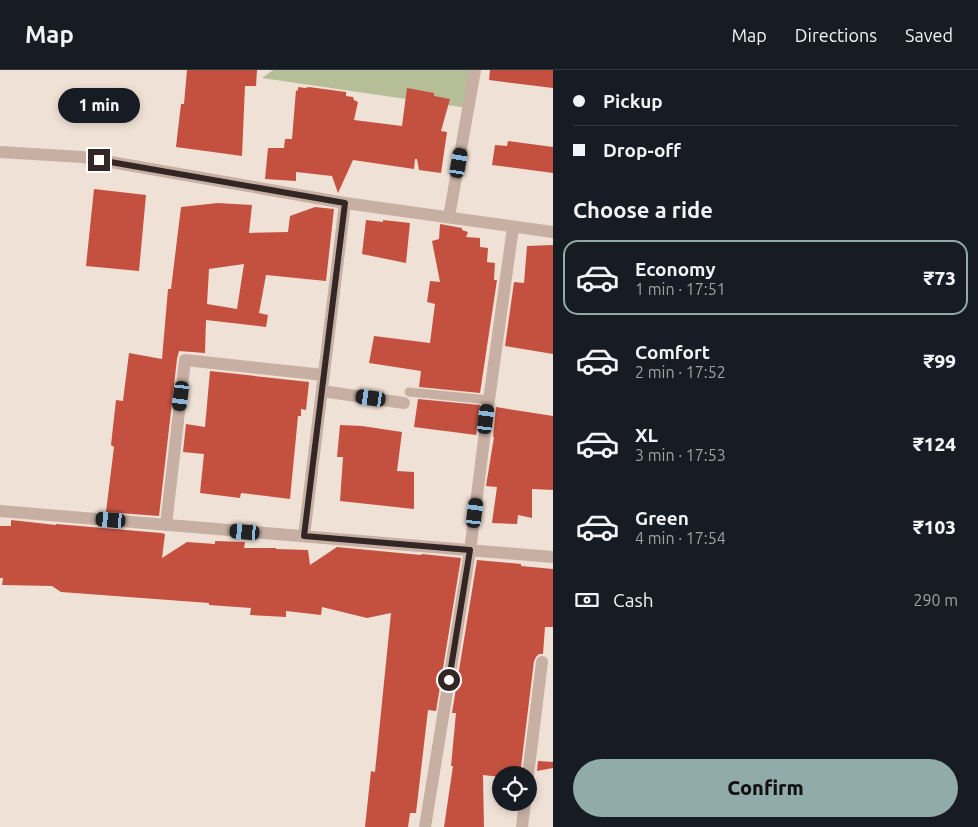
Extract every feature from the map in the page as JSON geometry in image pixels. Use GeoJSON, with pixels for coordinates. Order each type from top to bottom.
{"type":"FeatureCollection","features":[{"type":"Feature","properties":{"kind":"street"},"geometry":{"type":"LineString","coordinates":[[449,218],[475,70]]}},
{"type":"Feature","properties":{"kind":"street"},"geometry":{"type":"LineString","coordinates":[[0,152],[82,157],[345,203],[553,232]]}},
{"type":"Feature","properties":{"kind":"street"},"geometry":{"type":"LineString","coordinates":[[304,536],[345,203]]}},
{"type":"Feature","properties":{"kind":"street"},"geometry":{"type":"LineString","coordinates":[[425,827],[470,550],[513,227]]}},
{"type":"Feature","properties":{"kind":"street"},"geometry":{"type":"LineString","coordinates":[[166,525],[185,360],[324,375]]}},
{"type":"Feature","properties":{"kind":"street"},"geometry":{"type":"LineString","coordinates":[[322,391],[406,397]]}},
{"type":"Feature","properties":{"kind":"street"},"geometry":{"type":"LineString","coordinates":[[0,511],[553,557]]}},
{"type":"Feature","properties":{"kind":"street"},"geometry":{"type":"LineString","coordinates":[[529,766],[542,662]]}},
{"type":"Feature","properties":{"kind":"street"},"geometry":{"type":"LineString","coordinates":[[522,827],[524,811]]}},
{"type":"Feature","properties":{"kind":"lane"},"geometry":{"type":"LineString","coordinates":[[406,397],[489,400]]}},
{"type":"Feature","properties":{"kind":"green space"},"geometry":{"type":"Polygon","coordinates":[[[273,70],[475,70],[468,108],[262,78],[273,70]]]}},
{"type":"Feature","properties":{"kind":"building"},"geometry":{"type":"Polygon","coordinates":[[[187,70],[257,70],[256,86],[245,86],[242,156],[176,147],[181,104],[184,104],[187,70]]]}},
{"type":"Feature","properties":{"kind":"building"},"geometry":{"type":"Polygon","coordinates":[[[490,70],[553,70],[553,88],[489,80],[490,70]]]}},
{"type":"Feature","properties":{"kind":"building"},"geometry":{"type":"Polygon","coordinates":[[[298,87],[346,92],[346,96],[353,97],[358,102],[354,120],[402,126],[407,88],[434,93],[434,96],[450,99],[441,131],[447,132],[441,173],[419,170],[417,159],[415,159],[414,169],[353,160],[338,193],[332,176],[296,172],[296,181],[265,179],[268,148],[284,148],[285,139],[292,139],[296,90],[298,91],[298,87]]]}},
{"type":"Feature","properties":{"kind":"building"},"geometry":{"type":"Polygon","coordinates":[[[508,141],[553,147],[553,173],[492,165],[495,145],[507,146],[508,141]]]}},
{"type":"Feature","properties":{"kind":"building"},"geometry":{"type":"Polygon","coordinates":[[[94,189],[146,195],[139,271],[86,266],[94,189]]]}},
{"type":"Feature","properties":{"kind":"building"},"geometry":{"type":"Polygon","coordinates":[[[218,203],[252,205],[249,233],[288,232],[290,216],[315,207],[334,209],[326,281],[266,275],[259,313],[268,315],[266,327],[206,320],[205,353],[179,351],[177,359],[159,516],[106,512],[114,447],[111,445],[116,400],[123,401],[129,353],[162,359],[168,289],[171,289],[181,207],[218,203]],[[244,264],[209,269],[207,304],[237,309],[244,264]]]}},
{"type":"Feature","properties":{"kind":"building"},"geometry":{"type":"Polygon","coordinates":[[[366,220],[410,223],[406,263],[362,254],[366,220]]]}},
{"type":"Feature","properties":{"kind":"building"},"geometry":{"type":"Polygon","coordinates":[[[440,224],[462,228],[462,230],[468,232],[466,237],[480,238],[480,247],[488,248],[487,262],[495,263],[494,280],[497,280],[480,393],[419,387],[421,371],[369,363],[374,336],[430,343],[435,304],[427,302],[430,281],[440,282],[432,241],[439,239],[440,224]]]}},
{"type":"Feature","properties":{"kind":"building"},"geometry":{"type":"Polygon","coordinates":[[[553,245],[553,354],[505,346],[514,282],[524,283],[527,246],[553,245]]]}},
{"type":"Feature","properties":{"kind":"building"},"geometry":{"type":"Polygon","coordinates":[[[210,371],[309,382],[306,410],[301,409],[301,416],[298,416],[290,499],[241,493],[240,498],[200,493],[204,454],[183,452],[186,424],[205,427],[210,371]]]}},
{"type":"Feature","properties":{"kind":"building"},"geometry":{"type":"Polygon","coordinates":[[[418,399],[480,405],[476,435],[414,427],[418,399]]]}},
{"type":"Feature","properties":{"kind":"building"},"geometry":{"type":"Polygon","coordinates":[[[496,407],[553,416],[553,490],[532,489],[532,518],[518,515],[517,524],[492,523],[497,487],[486,486],[494,437],[496,407]]]}},
{"type":"Feature","properties":{"kind":"building"},"geometry":{"type":"Polygon","coordinates":[[[340,425],[402,432],[397,471],[414,472],[414,509],[340,501],[343,457],[337,457],[340,425]]]}},
{"type":"Feature","properties":{"kind":"building"},"geometry":{"type":"Polygon","coordinates":[[[11,520],[165,534],[162,558],[187,542],[215,544],[215,541],[245,542],[244,548],[308,550],[310,565],[337,547],[461,558],[436,711],[428,710],[416,813],[410,813],[408,827],[365,827],[371,771],[375,772],[391,613],[367,618],[322,607],[321,615],[286,611],[286,617],[250,615],[251,608],[61,592],[52,586],[2,585],[3,578],[0,578],[0,526],[11,526],[11,520]]]}},
{"type":"Feature","properties":{"kind":"building"},"geometry":{"type":"Polygon","coordinates":[[[477,560],[553,569],[553,627],[545,627],[543,654],[539,654],[534,661],[521,766],[492,766],[492,776],[483,775],[484,827],[444,827],[453,766],[451,766],[456,713],[452,713],[477,560]]]}},
{"type":"Feature","properties":{"kind":"building"},"geometry":{"type":"Polygon","coordinates":[[[538,761],[553,762],[553,768],[537,771],[538,761]]]}},
{"type":"Feature","properties":{"kind":"route"},"geometry":{"type":"LineString","coordinates":[[99,160],[345,203],[304,536],[470,550],[449,680]]}}]}
